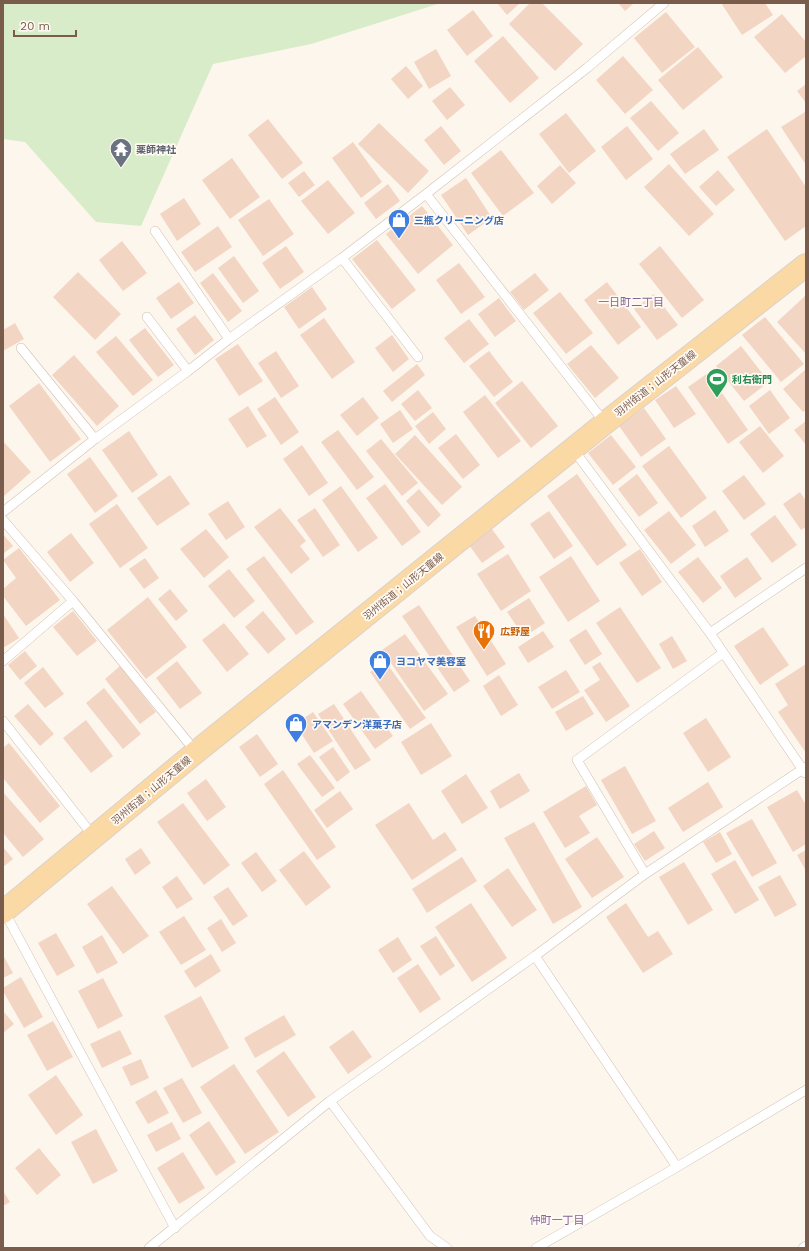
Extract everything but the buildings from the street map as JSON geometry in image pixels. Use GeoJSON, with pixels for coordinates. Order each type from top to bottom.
{"type":"FeatureCollection","features":[{"type":"Feature","properties":{"kind":"main road","name":"羽州街道；山形天童線"},"geometry":{"type":"LineString","coordinates":[[3,911],[196,752],[605,423],[806,265]]}},
{"type":"Feature","properties":{"kind":"lane"},"geometry":{"type":"LineString","coordinates":[[3,512],[95,439],[229,339],[342,258],[426,194],[587,68],[664,3]]}},
{"type":"Feature","properties":{"kind":"lane"},"geometry":{"type":"LineString","coordinates":[[426,194],[605,423]]}},
{"type":"Feature","properties":{"kind":"lane"},"geometry":{"type":"LineString","coordinates":[[155,232],[229,339]]}},
{"type":"Feature","properties":{"kind":"lane"},"geometry":{"type":"LineString","coordinates":[[342,258],[418,357]]}},
{"type":"Feature","properties":{"kind":"lane"},"geometry":{"type":"LineString","coordinates":[[147,317],[188,371]]}},
{"type":"Feature","properties":{"kind":"lane"},"geometry":{"type":"LineString","coordinates":[[21,348],[95,439]]}},
{"type":"Feature","properties":{"kind":"lane"},"geometry":{"type":"LineString","coordinates":[[149,1248],[330,1102],[535,956],[645,874],[805,770],[710,633],[573,449]]}},
{"type":"Feature","properties":{"kind":"lane"},"geometry":{"type":"LineString","coordinates":[[4,522],[73,602],[196,752]]}},
{"type":"Feature","properties":{"kind":"lane"},"geometry":{"type":"LineString","coordinates":[[710,633],[806,568]]}},
{"type":"Feature","properties":{"kind":"lane"},"geometry":{"type":"LineString","coordinates":[[3,661],[73,602]]}},
{"type":"Feature","properties":{"kind":"lane"},"geometry":{"type":"LineString","coordinates":[[645,874],[577,760],[723,653]]}},
{"type":"Feature","properties":{"kind":"lane"},"geometry":{"type":"LineString","coordinates":[[3,721],[94,837]]}},
{"type":"Feature","properties":{"kind":"lane"},"geometry":{"type":"LineString","coordinates":[[3,911],[175,1228]]}},
{"type":"Feature","properties":{"kind":"lane"},"geometry":{"type":"LineString","coordinates":[[535,956],[677,1167]]}},
{"type":"Feature","properties":{"kind":"lane"},"geometry":{"type":"LineString","coordinates":[[536,1248],[677,1167],[806,1090]]}},
{"type":"Feature","properties":{"kind":"lane"},"geometry":{"type":"LineString","coordinates":[[330,1102],[430,1236],[447,1248]]}},
{"type":"Feature","properties":{"kind":"green space"},"geometry":{"type":"Polygon","coordinates":[[[3,3],[441,3],[311,44],[213,64],[141,226],[96,222],[25,142],[3,139],[3,3]]]}},
{"type":"Feature","properties":{"kind":"place","name":"薬師神社"},"geometry":{"type":"Point","coordinates":[121,168]}},
{"type":"Feature","properties":{"kind":"place","name":"三瓶クリーニング店"},"geometry":{"type":"Point","coordinates":[399,240]}},
{"type":"Feature","properties":{"kind":"place","name":"利右衛門"},"geometry":{"type":"Point","coordinates":[717,398]}},
{"type":"Feature","properties":{"kind":"place","name":"広野屋"},"geometry":{"type":"Point","coordinates":[484,650]}},
{"type":"Feature","properties":{"kind":"place","name":"ヨコヤマ美容室"},"geometry":{"type":"Point","coordinates":[380,680]}},
{"type":"Feature","properties":{"kind":"place","name":"アマンデン洋菓子店"},"geometry":{"type":"Point","coordinates":[296,744]}},
{"type":"Feature","properties":{"kind":"district","name":"一日町二丁目"},"geometry":{"type":"Point","coordinates":[631,302]}},
{"type":"Feature","properties":{"kind":"district","name":"仲町一丁目"},"geometry":{"type":"Point","coordinates":[557,1220]}}]}
